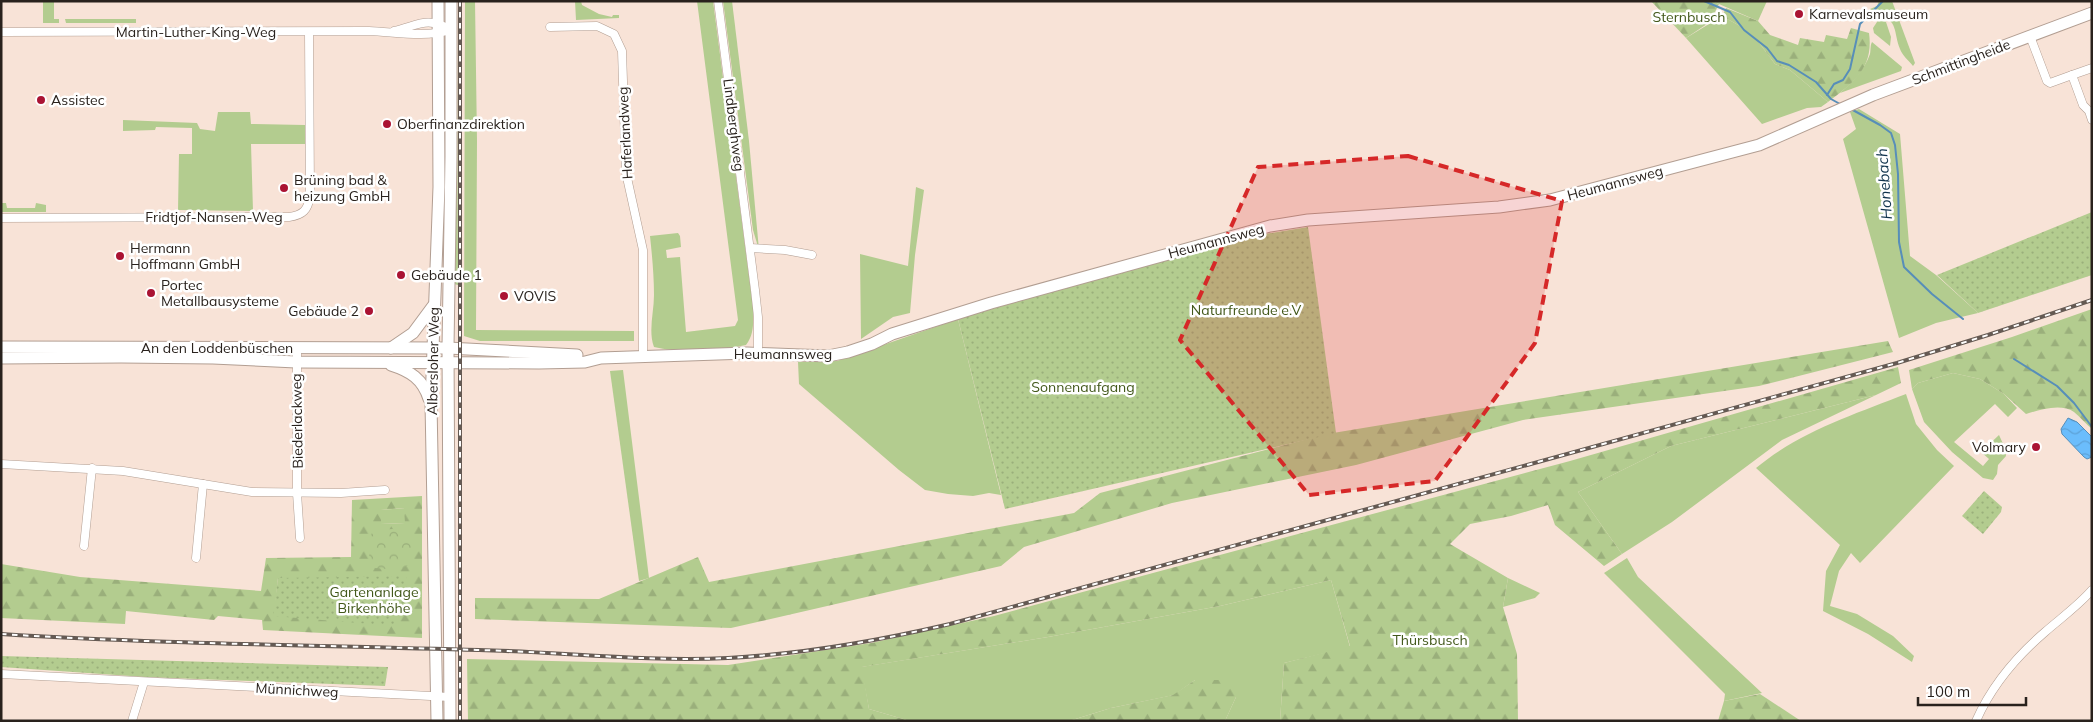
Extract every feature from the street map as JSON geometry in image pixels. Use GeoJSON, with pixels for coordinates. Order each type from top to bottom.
{"type":"FeatureCollection","features":[{"type":"Feature","properties":{"kind":"main road","name":"Albersloher Weg"},"geometry":{"type":"LineString","coordinates":[[436,721],[431,403],[439,187],[438,1]]}},
{"type":"Feature","properties":{"kind":"main road","name":"Albersloher Weg"},"geometry":{"type":"LineString","coordinates":[[450,721],[448,348],[451,1]]}},
{"type":"Feature","properties":{"kind":"main road","name":"Schmittingheide"},"geometry":{"type":"LineString","coordinates":[[1835,112],[1851,104],[2092,13]]}},
{"type":"Feature","properties":{"kind":"main road","name":"Heumannsweg"},"geometry":{"type":"LineString","coordinates":[[433,348],[601,358],[758,353],[817,357],[848,352],[892,334],[991,303],[1270,226],[1308,220],[1499,207],[1550,200],[1759,145],[1835,112]]}},
{"type":"Feature","properties":{"kind":"main road"},"geometry":{"type":"LineString","coordinates":[[390,349],[413,333],[434,304]]}},
{"type":"Feature","properties":{"kind":"main road","name":"An den Loddenbüschen"},"geometry":{"type":"LineString","coordinates":[[1,347],[433,348]]}},
{"type":"Feature","properties":{"kind":"main road","name":"An den Loddenbüschen"},"geometry":{"type":"LineString","coordinates":[[1,358],[129,357],[296,362],[432,362]]}},
{"type":"Feature","properties":{"kind":"main road","name":"Heumannsweg"},"geometry":{"type":"LineString","coordinates":[[432,362],[585,362],[601,358]]}},
{"type":"Feature","properties":{"kind":"main road"},"geometry":{"type":"LineString","coordinates":[[380,362],[405,370],[415,376],[427,392],[431,403]]}},
{"type":"Feature","properties":{"kind":"street","name":"Lindberghweg"},"geometry":{"type":"LineString","coordinates":[[718,1],[758,317],[758,353]]}},
{"type":"Feature","properties":{"kind":"street","name":"Martin-Luther-King-Weg"},"geometry":{"type":"LineString","coordinates":[[392,32],[426,22],[438,28],[451,30]]}},
{"type":"Feature","properties":{"kind":"street","name":"Haferlandweg"},"geometry":{"type":"LineString","coordinates":[[550,26],[596,26],[614,34],[622,51],[626,173],[644,250],[644,357]]}},
{"type":"Feature","properties":{"kind":"street","name":"Martin-Luther-King-Weg"},"geometry":{"type":"LineString","coordinates":[[1,32],[392,32],[402,34],[438,28]]}},
{"type":"Feature","properties":{"kind":"street","name":"Fridtjof-Nansen-Weg"},"geometry":{"type":"LineString","coordinates":[[1,218],[289,217],[304,213],[310,196],[309,32]]}},
{"type":"Feature","properties":{"kind":"street"},"geometry":{"type":"LineString","coordinates":[[2030,36],[2047,81],[2050,83],[2092,68]]}},
{"type":"Feature","properties":{"kind":"street"},"geometry":{"type":"LineString","coordinates":[[2072,75],[2083,105],[2089,112],[2092,120]]}},
{"type":"Feature","properties":{"kind":"street"},"geometry":{"type":"LineString","coordinates":[[750,248],[778,249],[812,254]]}},
{"type":"Feature","properties":{"kind":"street","name":"Biederlackweg"},"geometry":{"type":"LineString","coordinates":[[297,348],[296,493],[300,538]]}},
{"type":"Feature","properties":{"kind":"street"},"geometry":{"type":"LineString","coordinates":[[1,464],[123,471],[252,492],[341,493],[385,490]]}},
{"type":"Feature","properties":{"kind":"street"},"geometry":{"type":"LineString","coordinates":[[84,546],[92,468]]}},
{"type":"Feature","properties":{"kind":"street"},"geometry":{"type":"LineString","coordinates":[[196,558],[203,484]]}},
{"type":"Feature","properties":{"kind":"street"},"geometry":{"type":"LineString","coordinates":[[1976,721],[1982,706],[2020,657],[2043,633],[2092,590]]}},
{"type":"Feature","properties":{"kind":"street","name":"Münnichweg"},"geometry":{"type":"LineString","coordinates":[[1,674],[450,697]]}},
{"type":"Feature","properties":{"kind":"street"},"geometry":{"type":"LineString","coordinates":[[132,721],[144,682]]}},
{"type":"Feature","properties":{"kind":"highlighted area"},"geometry":{"type":"Polygon","coordinates":[[[1408,156],[1562,201],[1535,343],[1435,481],[1309,495],[1180,340],[1258,167],[1408,156]]]}},
{"type":"Feature","properties":{"kind":"green space"},"geometry":{"type":"Polygon","coordinates":[[[43,1],[54,1],[54,19],[59,19],[59,23],[43,23],[43,1]]]}},
{"type":"Feature","properties":{"kind":"green space"},"geometry":{"type":"Polygon","coordinates":[[[455,1],[457,1],[458,285],[454,284],[455,1]]]}},
{"type":"Feature","properties":{"kind":"green space"},"geometry":{"type":"Polygon","coordinates":[[[465,1],[475,1],[477,141],[476,330],[634,331],[634,341],[480,341],[464,336],[465,1]]]}},
{"type":"Feature","properties":{"kind":"green space"},"geometry":{"type":"Polygon","coordinates":[[[575,1],[581,1],[582,5],[599,14],[612,17],[613,15],[619,15],[619,18],[576,20],[575,1]]]}},
{"type":"Feature","properties":{"kind":"green space"},"geometry":{"type":"Polygon","coordinates":[[[697,1],[713,1],[753,307],[753,322],[751,336],[746,345],[723,349],[688,351],[654,347],[652,341],[654,288],[650,236],[678,233],[680,236],[681,247],[666,250],[667,258],[680,257],[686,332],[735,326],[738,320],[697,1]]]}},
{"type":"Feature","properties":{"kind":"green space"},"geometry":{"type":"Polygon","coordinates":[[[723,1],[732,1],[749,141],[759,250],[753,230],[723,1]]]}},
{"type":"Feature","properties":{"kind":"green space","name":"Sternbusch"},"geometry":{"type":"Polygon","coordinates":[[[1651,1],[1712,1],[1719,4],[1710,22],[1686,38],[1651,1]]]}},
{"type":"Feature","properties":{"kind":"green space"},"geometry":{"type":"Polygon","coordinates":[[[1712,1],[1767,1],[1758,21],[1712,1]]]}},
{"type":"Feature","properties":{"kind":"green space"},"geometry":{"type":"Polygon","coordinates":[[[1879,1],[1892,1],[1915,63],[1913,66],[1901,51],[1894,28],[1889,20],[1878,13],[1875,14],[1870,9],[1877,6],[1879,1]]]}},
{"type":"Feature","properties":{"kind":"green space"},"geometry":{"type":"Polygon","coordinates":[[[1726,8],[1758,21],[1770,35],[1798,45],[1800,38],[1824,42],[1826,35],[1847,39],[1851,28],[1869,33],[1870,45],[1865,65],[1860,74],[1846,88],[1828,102],[1790,70],[1775,64],[1757,40],[1740,26],[1722,16],[1726,8]]]}},
{"type":"Feature","properties":{"kind":"green space"},"geometry":{"type":"Polygon","coordinates":[[[1722,16],[1740,26],[1757,40],[1775,64],[1790,70],[1828,102],[1821,107],[1807,108],[1762,124],[1686,38],[1722,16]]]}},
{"type":"Feature","properties":{"kind":"green space"},"geometry":{"type":"Polygon","coordinates":[[[65,19],[136,19],[136,23],[66,23],[65,19]]]}},
{"type":"Feature","properties":{"kind":"green space"},"geometry":{"type":"Polygon","coordinates":[[[1879,19],[1886,22],[1891,37],[1890,46],[1874,33],[1873,28],[1879,19]]]}},
{"type":"Feature","properties":{"kind":"green space"},"geometry":{"type":"Polygon","coordinates":[[[1872,42],[1902,67],[1901,71],[1840,93],[1865,65],[1870,54],[1872,42]]]}},
{"type":"Feature","properties":{"kind":"green space"},"geometry":{"type":"Polygon","coordinates":[[[1859,109],[1900,134],[1910,256],[1936,275],[1978,313],[1936,323],[1899,338],[1843,139],[1856,129],[1850,112],[1859,109]]]}},
{"type":"Feature","properties":{"kind":"green space"},"geometry":{"type":"Polygon","coordinates":[[[218,112],[250,112],[251,124],[305,125],[305,144],[251,144],[253,211],[178,210],[179,154],[192,154],[192,128],[156,127],[155,130],[123,131],[123,120],[197,123],[200,129],[215,131],[218,112]]]}},
{"type":"Feature","properties":{"kind":"green space"},"geometry":{"type":"Polygon","coordinates":[[[916,187],[924,190],[915,255],[910,313],[893,317],[861,339],[860,254],[908,266],[916,187]]]}},
{"type":"Feature","properties":{"kind":"green space"},"geometry":{"type":"Polygon","coordinates":[[[1,203],[6,203],[7,208],[35,208],[36,203],[46,205],[46,212],[1,212],[1,203]]]}},
{"type":"Feature","properties":{"kind":"green space"},"geometry":{"type":"Polygon","coordinates":[[[2092,212],[2092,275],[1978,313],[1937,275],[2092,212]]]}},
{"type":"Feature","properties":{"kind":"green space"},"geometry":{"type":"Polygon","coordinates":[[[1308,227],[1336,433],[1005,509],[958,319],[1222,241],[1308,227]]]}},
{"type":"Feature","properties":{"kind":"green space"},"geometry":{"type":"Polygon","coordinates":[[[2092,309],[2092,429],[2069,409],[2050,408],[2026,414],[2004,394],[1980,379],[1953,373],[1918,383],[1912,389],[1909,370],[2092,309]]]}},
{"type":"Feature","properties":{"kind":"green space"},"geometry":{"type":"Polygon","coordinates":[[[958,319],[1001,495],[989,493],[973,496],[925,490],[799,384],[798,362],[837,361],[958,319]]]}},
{"type":"Feature","properties":{"kind":"green space"},"geometry":{"type":"Polygon","coordinates":[[[1888,341],[1893,352],[1759,386],[1523,420],[1356,465],[1172,503],[1024,547],[1001,566],[731,628],[475,619],[475,598],[599,599],[698,557],[709,582],[1074,513],[1100,493],[1327,434],[1888,341]]]}},
{"type":"Feature","properties":{"kind":"green space","name":"Thürsbusch"},"geometry":{"type":"Polygon","coordinates":[[[1898,367],[1901,383],[1876,395],[1671,446],[1578,492],[1622,554],[1604,566],[1555,525],[1548,505],[1511,516],[1470,524],[1450,544],[1508,578],[1503,607],[1517,654],[1518,721],[1280,721],[1284,663],[1350,646],[1331,580],[1220,606],[1048,637],[862,667],[869,709],[910,721],[468,721],[467,659],[728,665],[871,643],[994,616],[1570,461],[1898,367]]]}},
{"type":"Feature","properties":{"kind":"green space"},"geometry":{"type":"Polygon","coordinates":[[[623,370],[649,578],[639,581],[610,371],[623,370]]]}},
{"type":"Feature","properties":{"kind":"green space"},"geometry":{"type":"Polygon","coordinates":[[[1953,373],[1980,379],[2004,394],[2017,408],[2008,417],[1995,404],[1954,442],[1983,466],[1989,459],[1981,452],[1999,435],[2005,448],[2006,456],[1998,465],[1997,474],[1993,480],[1983,478],[1952,452],[1924,422],[1912,389],[1918,383],[1953,373]]]}},
{"type":"Feature","properties":{"kind":"green space"},"geometry":{"type":"Polygon","coordinates":[[[1906,394],[1916,424],[1937,450],[1954,466],[1860,563],[1851,553],[1839,571],[1830,606],[1857,614],[1893,636],[1914,656],[1912,662],[1868,634],[1823,611],[1826,571],[1840,545],[1756,468],[1790,444],[1809,434],[1906,394]]]}},
{"type":"Feature","properties":{"kind":"green space"},"geometry":{"type":"Polygon","coordinates":[[[1876,395],[1782,440],[1672,522],[1622,554],[1578,492],[1671,446],[1876,395]]]}},
{"type":"Feature","properties":{"kind":"green space"},"geometry":{"type":"Polygon","coordinates":[[[1984,491],[2002,507],[2001,512],[1983,534],[1962,516],[1984,491]]]}},
{"type":"Feature","properties":{"kind":"green space"},"geometry":{"type":"Polygon","coordinates":[[[422,496],[422,638],[263,630],[262,620],[218,616],[214,620],[126,611],[125,624],[1,618],[1,564],[80,577],[261,591],[266,558],[351,557],[352,500],[422,496]],[[404,508],[381,510],[381,524],[405,523],[404,508]],[[278,578],[274,616],[410,613],[278,578]]]}},
{"type":"Feature","properties":{"kind":"green space"},"geometry":{"type":"Polygon","coordinates":[[[405,508],[405,523],[381,524],[380,510],[405,508]]]}},
{"type":"Feature","properties":{"kind":"green space"},"geometry":{"type":"Polygon","coordinates":[[[393,529],[407,538],[413,547],[414,557],[412,563],[399,570],[375,568],[369,561],[370,535],[376,530],[393,529]]]}},
{"type":"Feature","properties":{"kind":"green space"},"geometry":{"type":"Polygon","coordinates":[[[1627,558],[1638,577],[1762,693],[1724,701],[1725,694],[1604,573],[1627,558]]]}},
{"type":"Feature","properties":{"kind":"green space","name":"Gartenanlage Birkenhöhe"},"geometry":{"type":"Polygon","coordinates":[[[406,576],[410,614],[395,612],[395,626],[273,616],[278,578],[406,576]]]}},
{"type":"Feature","properties":{"kind":"green space"},"geometry":{"type":"Polygon","coordinates":[[[1508,578],[1540,593],[1535,598],[1503,607],[1508,578]]]}},
{"type":"Feature","properties":{"kind":"green space"},"geometry":{"type":"Polygon","coordinates":[[[1331,580],[1350,647],[1284,663],[1280,721],[1225,721],[1236,697],[1195,680],[1174,695],[1111,708],[1069,721],[910,721],[869,709],[861,667],[1048,637],[1220,606],[1331,580]]]}},
{"type":"Feature","properties":{"kind":"green space"},"geometry":{"type":"Polygon","coordinates":[[[1,656],[388,667],[385,686],[145,677],[1,667],[1,656]]]}},
{"type":"Feature","properties":{"kind":"green space"},"geometry":{"type":"Polygon","coordinates":[[[1195,680],[1234,680],[1236,697],[1225,721],[1069,721],[1111,708],[1173,695],[1195,680]]]}},
{"type":"Feature","properties":{"kind":"green space"},"geometry":{"type":"Polygon","coordinates":[[[1760,694],[1801,721],[1718,721],[1724,701],[1760,694]]]}},
{"type":"Feature","properties":{"kind":"water"},"geometry":{"type":"Polygon","coordinates":[[[2068,418],[2077,422],[2092,437],[2092,457],[2087,459],[2084,457],[2062,434],[2061,429],[2068,418]]]}},
{"type":"Feature","properties":{"kind":"waterway","name":"Honebach"},"geometry":{"type":"LineString","coordinates":[[1704,1],[1730,12],[1744,30],[1767,48],[1777,61],[1789,65],[1816,82],[1831,99],[1840,104]]}},
{"type":"Feature","properties":{"kind":"waterway"},"geometry":{"type":"LineString","coordinates":[[1827,95],[1834,84],[1843,80],[1850,69],[1860,24],[1883,1]]}},
{"type":"Feature","properties":{"kind":"waterway","name":"Honebach"},"geometry":{"type":"LineString","coordinates":[[1851,109],[1891,133],[1895,145],[1898,174],[1899,242],[1904,267],[1932,294],[1963,319]]}},
{"type":"Feature","properties":{"kind":"waterway","name":"Honebach"},"geometry":{"type":"LineString","coordinates":[[2014,359],[2057,386],[2074,403],[2092,427]]}},
{"type":"Feature","properties":{"kind":"railway"},"geometry":{"type":"LineString","coordinates":[[460,1],[460,721]]}},
{"type":"Feature","properties":{"kind":"railway"},"geometry":{"type":"LineString","coordinates":[[1,634],[181,642],[510,651],[666,659],[756,656],[840,646],[950,624],[1897,363],[2092,300]]}},
{"type":"Feature","properties":{"kind":"place","name":"Karnevalsmuseum"},"geometry":{"type":"Point","coordinates":[1799,14]}},
{"type":"Feature","properties":{"kind":"place","name":"Assistec"},"geometry":{"type":"Point","coordinates":[41,100]}},
{"type":"Feature","properties":{"kind":"place","name":"Oberfinanzdirektion"},"geometry":{"type":"Point","coordinates":[387,124]}},
{"type":"Feature","properties":{"kind":"place","name":"Brüning bad & heizung GmbH"},"geometry":{"type":"Point","coordinates":[284,188]}},
{"type":"Feature","properties":{"kind":"place","name":"Hermann Hoffmann GmbH"},"geometry":{"type":"Point","coordinates":[120,256]}},
{"type":"Feature","properties":{"kind":"place","name":"Gebäude 1"},"geometry":{"type":"Point","coordinates":[401,275]}},
{"type":"Feature","properties":{"kind":"place","name":"Portec Metallbausysteme"},"geometry":{"type":"Point","coordinates":[151,293]}},
{"type":"Feature","properties":{"kind":"place","name":"VOVIS"},"geometry":{"type":"Point","coordinates":[504,296]}},
{"type":"Feature","properties":{"kind":"place","name":"Gebäude 2"},"geometry":{"type":"Point","coordinates":[369,311]}},
{"type":"Feature","properties":{"kind":"place","name":"Volmary"},"geometry":{"type":"Point","coordinates":[2036,447]}},
{"type":"Feature","properties":{"kind":"park label","name":"Naturfreunde e.V"},"geometry":{"type":"Point","coordinates":[1246,310]}},
{"type":"Feature","properties":{"kind":"park label","name":"Sonnenaufgang"},"geometry":{"type":"Point","coordinates":[1083,387]}}]}
